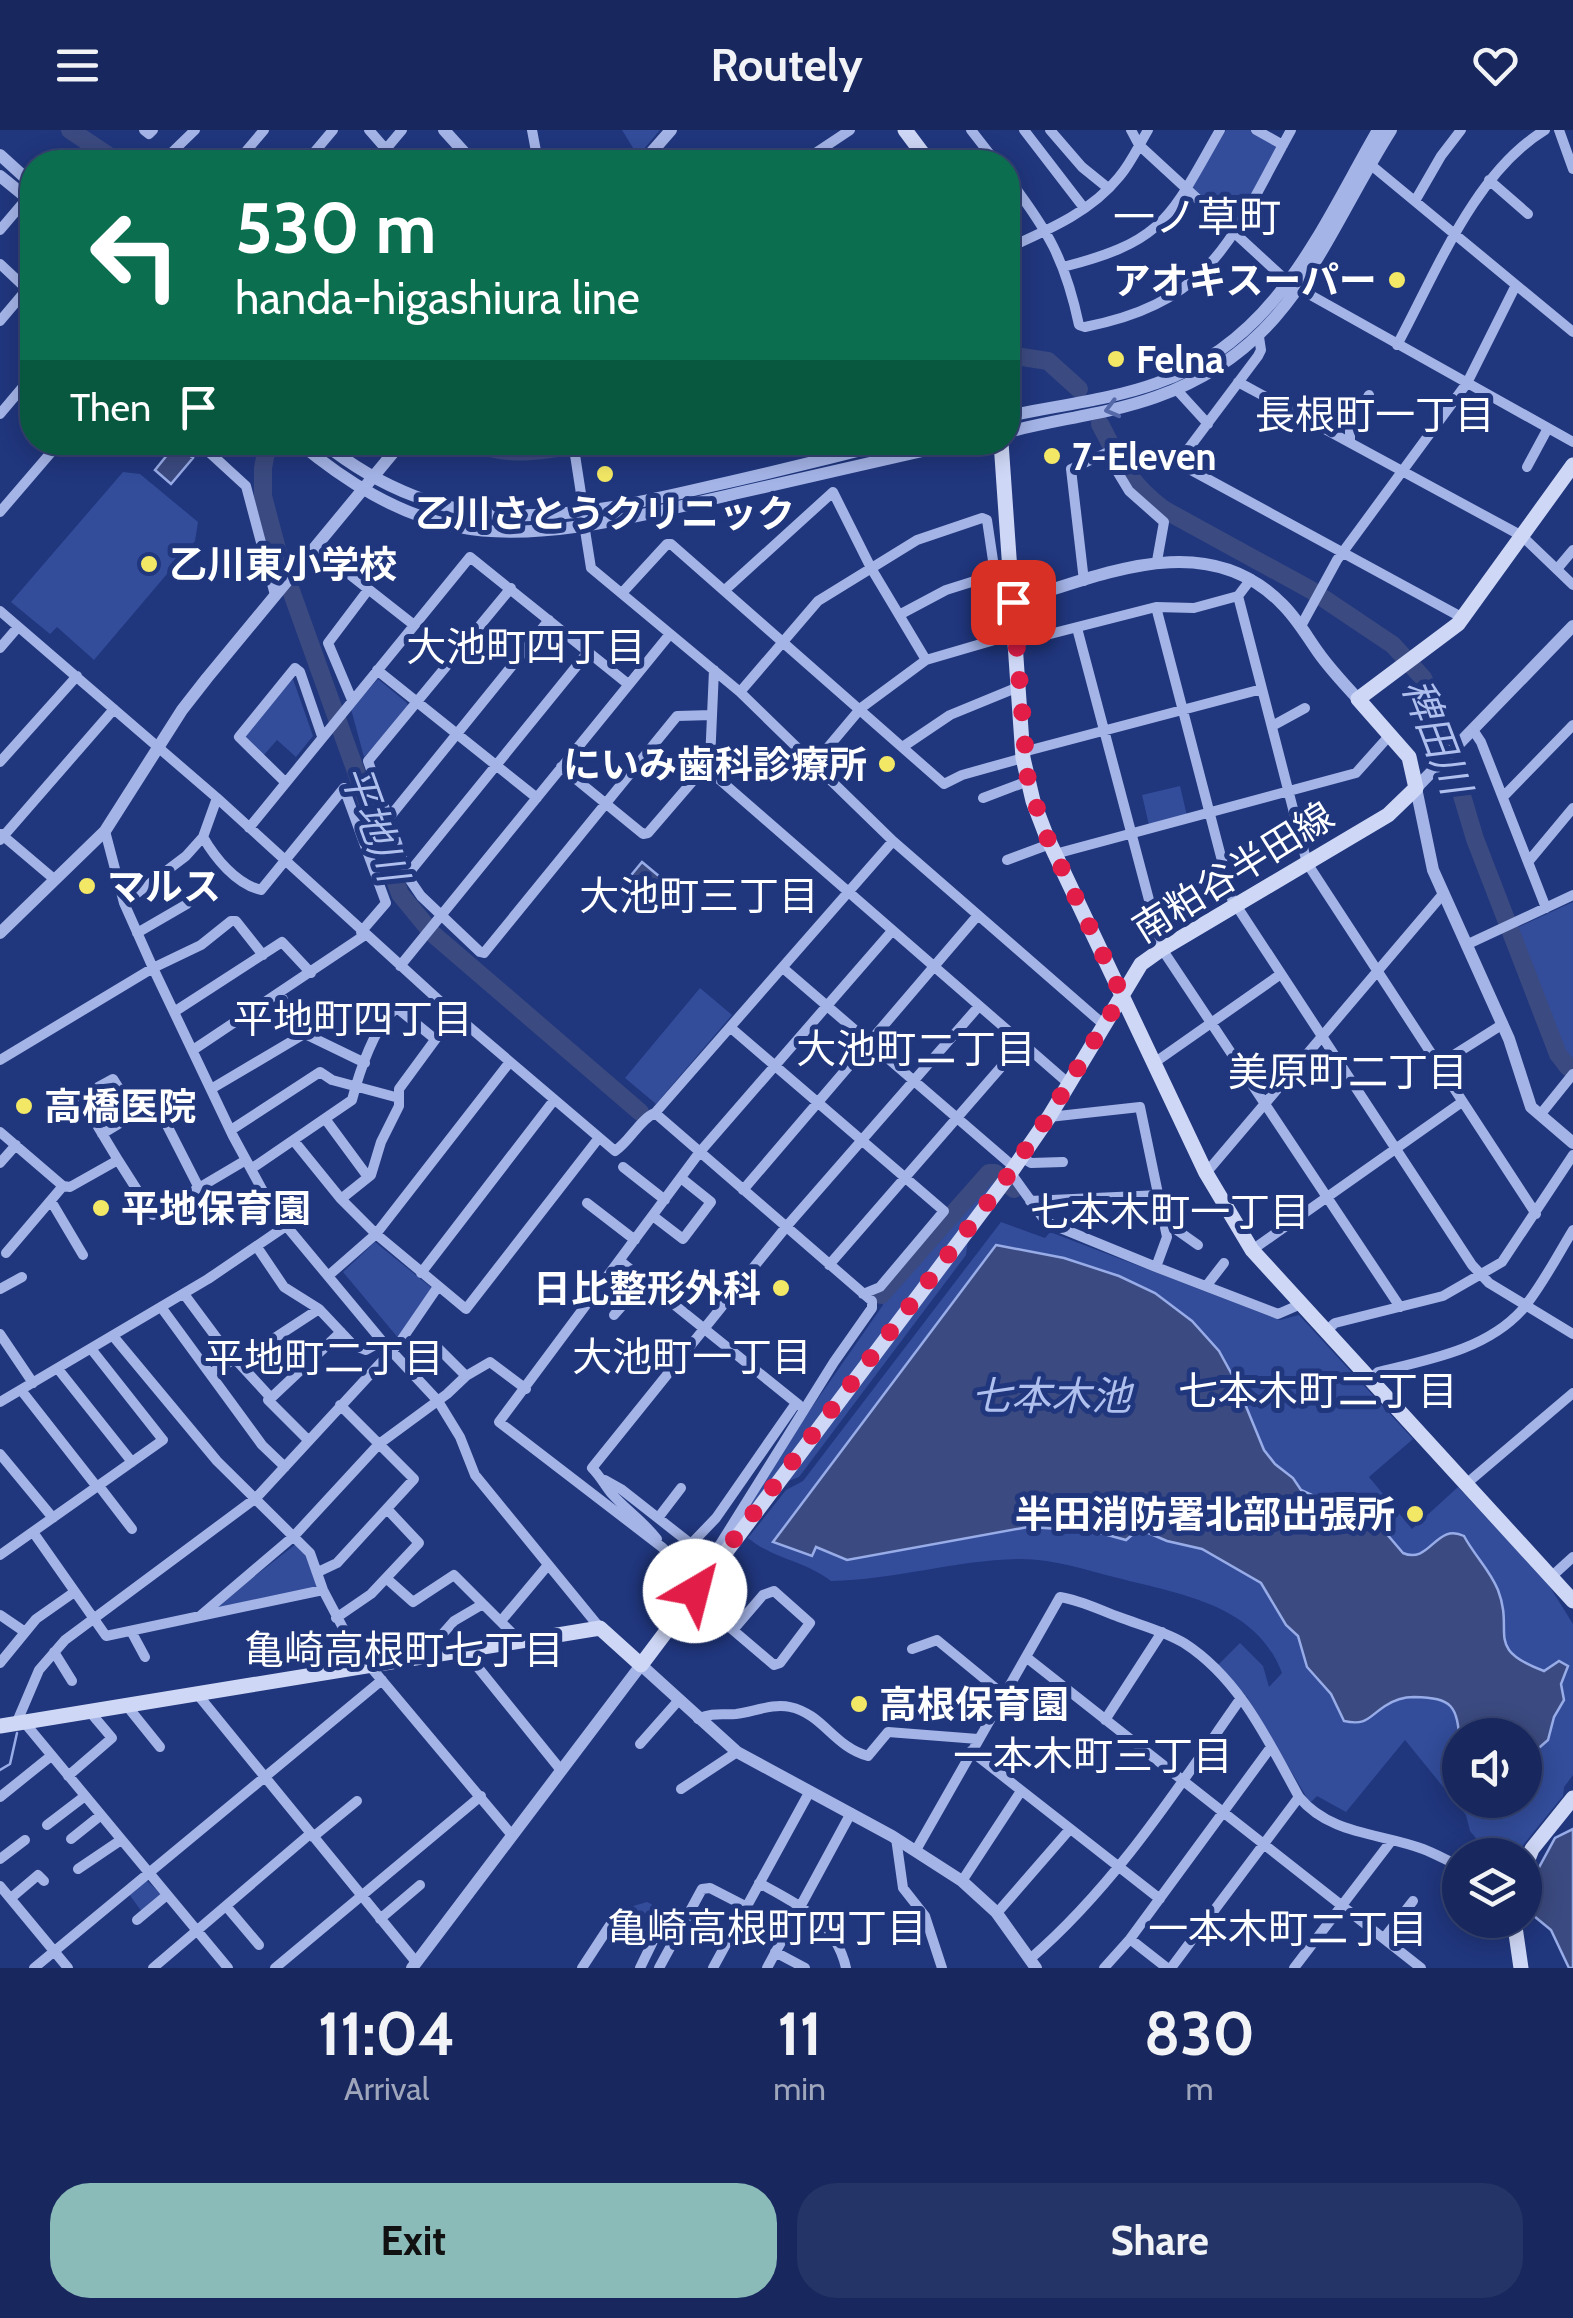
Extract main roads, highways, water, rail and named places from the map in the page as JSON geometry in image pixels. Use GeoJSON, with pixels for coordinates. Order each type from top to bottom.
{"type":"FeatureCollection","features":[{"type":"Feature","properties":{"kind":"main road"},"geometry":{"type":"LineString","coordinates":[[1001,455],[1003,573],[1013,602],[1028,781],[1053,849],[1206,1173],[1252,1250],[1573,1601]]}},
{"type":"Feature","properties":{"kind":"main road","name":"南粕谷半田線"},"geometry":{"type":"LineString","coordinates":[[13,1724],[600,1628],[642,1665],[694,1590],[1011,1172],[1142,964],[1162,948],[1388,815],[1416,788],[1409,757],[1358,699],[1463,618],[1573,465]]}},
{"type":"Feature","properties":{"kind":"main road"},"geometry":{"type":"LineString","coordinates":[[1541,1838],[1573,1798]]}},
{"type":"Feature","properties":{"kind":"main road"},"geometry":{"type":"LineString","coordinates":[[1517,1938],[1521,1968]]}},
{"type":"Feature","properties":{"kind":"water"},"geometry":{"type":"Polygon","coordinates":[[[167,455],[193,458],[171,484],[155,470],[167,455]]]}},
{"type":"Feature","properties":{"kind":"water"},"geometry":{"type":"Polygon","coordinates":[[[642,862],[660,877],[636,906],[618,891],[642,862]]]}},
{"type":"Feature","properties":{"kind":"water","name":"七本木池"},"geometry":{"type":"Polygon","coordinates":[[[996,1245],[1064,1258],[1155,1293],[1192,1321],[1219,1351],[1264,1450],[1301,1490],[1329,1503],[1347,1495],[1357,1499],[1403,1553],[1420,1553],[1446,1534],[1464,1536],[1498,1590],[1507,1647],[1513,1655],[1544,1671],[1559,1661],[1568,1666],[1561,1684],[1564,1700],[1548,1740],[1542,1745],[1542,1718],[1456,1718],[1450,1706],[1437,1699],[1399,1699],[1363,1721],[1344,1721],[1331,1694],[1307,1667],[1298,1636],[1286,1625],[1261,1583],[1202,1549],[1139,1529],[1126,1540],[1093,1531],[1028,1527],[847,1560],[816,1547],[812,1556],[773,1542],[996,1245]]]}},
{"type":"Feature","properties":{"kind":"water"},"geometry":{"type":"Polygon","coordinates":[[[1573,1829],[1573,1968],[1569,1968],[1551,1930],[1542,1923],[1542,1862],[1555,1838],[1573,1829]]]}},
{"type":"Feature","properties":{"kind":"waterway","name":"稗田川"},"geometry":{"type":"LineString","coordinates":[[70,130],[100,150]]}},
{"type":"Feature","properties":{"kind":"waterway","name":"稗田川"},"geometry":{"type":"LineString","coordinates":[[1020,357],[1048,361],[1079,389]]}},
{"type":"Feature","properties":{"kind":"waterway","name":"稗田川"},"geometry":{"type":"LineString","coordinates":[[1100,424],[1133,480],[1163,509],[1311,590],[1393,645],[1423,678],[1434,702],[1475,839],[1558,1054],[1568,1067]]}},
{"type":"Feature","properties":{"kind":"waterway","name":"平地川"},"geometry":{"type":"LineString","coordinates":[[266,455],[263,496],[280,560],[400,894],[433,934],[640,1112]]}},
{"type":"Feature","properties":{"kind":"waterway","name":"平地川"},"geometry":{"type":"LineString","coordinates":[[881,1295],[989,1173],[995,1173],[1014,1189]]}},
{"type":"Feature","properties":{"kind":"waterway"},"geometry":{"type":"LineString","coordinates":[[0,1770],[10,1764],[17,1733]]}},
{"type":"Feature","properties":{"kind":"place","name":"アオキスーパー"},"geometry":{"type":"Point","coordinates":[1397,280]}},
{"type":"Feature","properties":{"kind":"place","name":"Felna"},"geometry":{"type":"Point","coordinates":[1116,359]}},
{"type":"Feature","properties":{"kind":"place","name":"7-Eleven"},"geometry":{"type":"Point","coordinates":[1052,456]}},
{"type":"Feature","properties":{"kind":"place","name":"乙川さとうクリニック"},"geometry":{"type":"Point","coordinates":[605,474]}},
{"type":"Feature","properties":{"kind":"place","name":"乙川東小学校"},"geometry":{"type":"Point","coordinates":[149,564]}},
{"type":"Feature","properties":{"kind":"place","name":"にいみ歯科診療所"},"geometry":{"type":"Point","coordinates":[887,764]}},
{"type":"Feature","properties":{"kind":"place","name":"マルス"},"geometry":{"type":"Point","coordinates":[87,886]}},
{"type":"Feature","properties":{"kind":"place","name":"高橋医院"},"geometry":{"type":"Point","coordinates":[24,1106]}},
{"type":"Feature","properties":{"kind":"place","name":"平地保育園"},"geometry":{"type":"Point","coordinates":[101,1208]}},
{"type":"Feature","properties":{"kind":"place","name":"日比整形外科"},"geometry":{"type":"Point","coordinates":[781,1288]}},
{"type":"Feature","properties":{"kind":"place","name":"半田消防署北部出張所"},"geometry":{"type":"Point","coordinates":[1415,1514]}},
{"type":"Feature","properties":{"kind":"place","name":"高根保育園"},"geometry":{"type":"Point","coordinates":[859,1704]}},
{"type":"Feature","properties":{"kind":"district","name":"一ノ草町"},"geometry":{"type":"Point","coordinates":[1197,217]}},
{"type":"Feature","properties":{"kind":"district","name":"長根町一丁目"},"geometry":{"type":"Point","coordinates":[1375,414]}},
{"type":"Feature","properties":{"kind":"district","name":"大池町四丁目"},"geometry":{"type":"Point","coordinates":[526,646]}},
{"type":"Feature","properties":{"kind":"district","name":"大池町三丁目"},"geometry":{"type":"Point","coordinates":[699,895]}},
{"type":"Feature","properties":{"kind":"district","name":"平地町四丁目"},"geometry":{"type":"Point","coordinates":[353,1018]}},
{"type":"Feature","properties":{"kind":"district","name":"大池町二丁目"},"geometry":{"type":"Point","coordinates":[916,1048]}},
{"type":"Feature","properties":{"kind":"district","name":"美原町二丁目"},"geometry":{"type":"Point","coordinates":[1348,1071]}},
{"type":"Feature","properties":{"kind":"district","name":"七本木町一丁目"},"geometry":{"type":"Point","coordinates":[1170,1211]}},
{"type":"Feature","properties":{"kind":"district","name":"大池町一丁目"},"geometry":{"type":"Point","coordinates":[692,1356]}},
{"type":"Feature","properties":{"kind":"district","name":"平地町二丁目"},"geometry":{"type":"Point","coordinates":[324,1357]}},
{"type":"Feature","properties":{"kind":"district","name":"七本木町二丁目"},"geometry":{"type":"Point","coordinates":[1318,1390]}},
{"type":"Feature","properties":{"kind":"district","name":"亀崎高根町七丁目"},"geometry":{"type":"Point","coordinates":[404,1649]}},
{"type":"Feature","properties":{"kind":"district","name":"一本木町三丁目"},"geometry":{"type":"Point","coordinates":[1093,1755]}},
{"type":"Feature","properties":{"kind":"district","name":"亀崎高根町四丁目"},"geometry":{"type":"Point","coordinates":[767,1927]}},
{"type":"Feature","properties":{"kind":"district","name":"一本木町二丁目"},"geometry":{"type":"Point","coordinates":[1288,1928]}}]}
